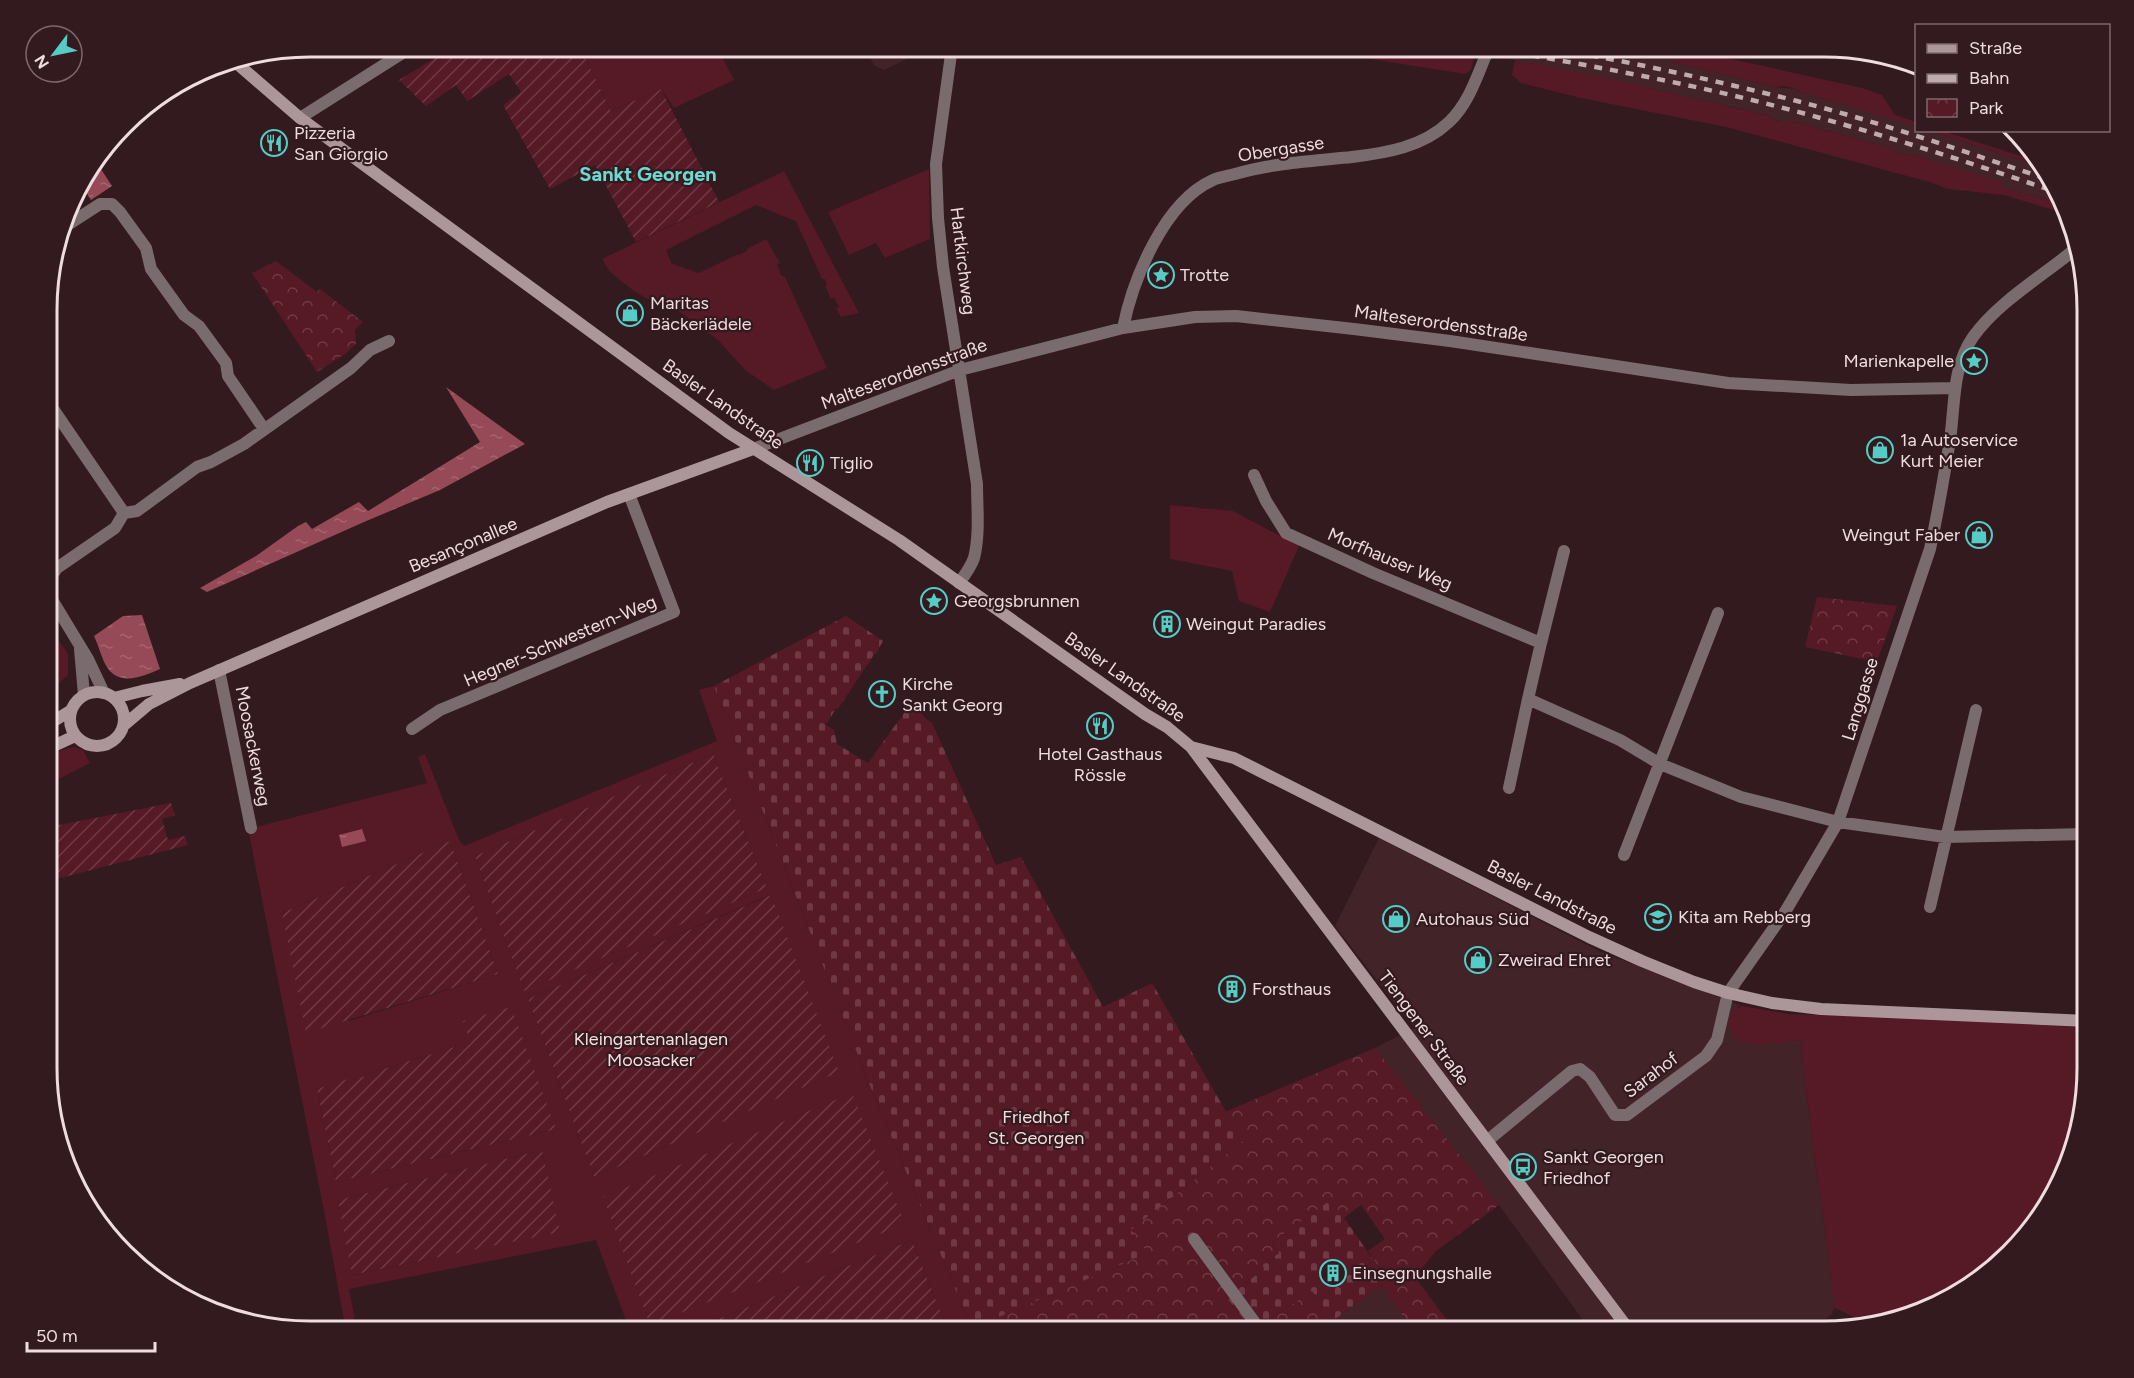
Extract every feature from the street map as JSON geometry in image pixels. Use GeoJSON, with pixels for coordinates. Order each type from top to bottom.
{"type":"FeatureCollection","features":[{"type":"Feature","properties":{"kind":"street"},"geometry":{"type":"LineString","coordinates":[[300,118],[395,57]]}},
{"type":"Feature","properties":{"kind":"street","name":"Hartkirchweg"},"geometry":{"type":"LineString","coordinates":[[951,57],[936,164],[938,218],[943,267],[976,484],[977,510],[974,557],[959,583]]}},
{"type":"Feature","properties":{"kind":"street","name":"Obergasse"},"geometry":{"type":"LineString","coordinates":[[1123,328],[1127,307],[1141,270],[1170,218],[1192,194],[1213,180],[1244,171],[1272,165],[1378,154],[1401,149],[1417,142],[1435,133],[1449,122],[1467,101],[1485,57]]}},
{"type":"Feature","properties":{"kind":"street","name":"Basler Landstraße"},"geometry":{"type":"LineString","coordinates":[[240,67],[300,118],[450,230],[753,449],[874,524],[1145,714],[1167,727],[1191,747],[1233,758],[1472,876],[1589,937],[1642,961],[1728,993],[1772,1003],[1821,1009],[2077,1021]]}},
{"type":"Feature","properties":{"kind":"street"},"geometry":{"type":"LineString","coordinates":[[73,222],[100,204],[112,204],[120,212],[146,248],[151,269],[184,315],[199,326],[226,363],[228,376],[264,429]]}},
{"type":"Feature","properties":{"kind":"street"},"geometry":{"type":"LineString","coordinates":[[1955,388],[1962,357],[1973,338],[1994,313],[2070,253]]}},
{"type":"Feature","properties":{"kind":"street","name":"Malteserordensstraße"},"geometry":{"type":"LineString","coordinates":[[753,449],[960,370],[1123,328],[1195,317],[1236,316],[1450,341],[1728,383],[1851,390],[1955,388]]}},
{"type":"Feature","properties":{"kind":"street"},"geometry":{"type":"LineString","coordinates":[[124,513],[137,511],[197,467],[244,444],[351,368],[370,350],[389,341]]}},
{"type":"Feature","properties":{"kind":"street","name":"Langgasse"},"geometry":{"type":"LineString","coordinates":[[1728,993],[1785,912],[1838,822],[1930,549],[1939,510],[1955,388]]}},
{"type":"Feature","properties":{"kind":"street"},"geometry":{"type":"LineString","coordinates":[[57,415],[124,513]]}},
{"type":"Feature","properties":{"kind":"street","name":"Besançonallee"},"geometry":{"type":"LineString","coordinates":[[75,736],[86,745],[105,746],[117,738],[123,726],[149,704],[190,683],[628,494],[753,449]]}},
{"type":"Feature","properties":{"kind":"street","name":"Morfhauser Weg"},"geometry":{"type":"LineString","coordinates":[[1254,475],[1266,501],[1286,533],[1373,573],[1541,643]]}},
{"type":"Feature","properties":{"kind":"street","name":"Hegner-Schwestern-Weg"},"geometry":{"type":"LineString","coordinates":[[412,729],[440,710],[674,612],[628,494]]}},
{"type":"Feature","properties":{"kind":"street"},"geometry":{"type":"LineString","coordinates":[[57,568],[116,528],[124,513]]}},
{"type":"Feature","properties":{"kind":"street"},"geometry":{"type":"LineString","coordinates":[[1509,788],[1564,551]]}},
{"type":"Feature","properties":{"kind":"street"},"geometry":{"type":"LineString","coordinates":[[57,608],[109,696],[123,711],[123,726]]}},
{"type":"Feature","properties":{"kind":"street"},"geometry":{"type":"LineString","coordinates":[[1624,855],[1718,613]]}},
{"type":"Feature","properties":{"kind":"street"},"geometry":{"type":"LineString","coordinates":[[57,744],[75,736],[70,727],[70,711],[74,703],[84,695],[80,648]]}},
{"type":"Feature","properties":{"kind":"street","name":"Moosackerweg"},"geometry":{"type":"LineString","coordinates":[[219,670],[251,828]]}},
{"type":"Feature","properties":{"kind":"street","name":"Besançonallee"},"geometry":{"type":"LineString","coordinates":[[84,695],[96,692],[109,696],[190,683]]}},
{"type":"Feature","properties":{"kind":"street"},"geometry":{"type":"LineString","coordinates":[[1528,699],[1620,740],[1660,764],[1741,797],[1838,822],[1945,837],[2077,834]]}},
{"type":"Feature","properties":{"kind":"street"},"geometry":{"type":"LineString","coordinates":[[1930,907],[1976,710]]}},
{"type":"Feature","properties":{"kind":"street"},"geometry":{"type":"LineString","coordinates":[[57,719],[70,711]]}},
{"type":"Feature","properties":{"kind":"street","name":"Tiengener Straße"},"geometry":{"type":"LineString","coordinates":[[1191,747],[1622,1321]]}},
{"type":"Feature","properties":{"kind":"street","name":"Sarahof"},"geometry":{"type":"LineString","coordinates":[[1487,1141],[1572,1071],[1580,1069],[1590,1077],[1615,1114],[1627,1115],[1706,1056],[1717,1041],[1728,993]]}},
{"type":"Feature","properties":{"kind":"street"},"geometry":{"type":"LineString","coordinates":[[1194,1239],[1254,1321]]}},
{"type":"Feature","properties":{"kind":"shaded area"},"geometry":{"type":"Polygon","coordinates":[[[870,57],[911,57],[884,70],[874,65],[870,57]]]}},
{"type":"Feature","properties":{"kind":"shaded area"},"geometry":{"type":"Polygon","coordinates":[[[1498,57],[1657,57],[1775,87],[1796,89],[1915,125],[1915,132],[1933,132],[2029,162],[2052,201],[2004,188],[2000,182],[1914,155],[1896,153],[1891,148],[1791,121],[1785,123],[1767,115],[1643,86],[1532,64],[1521,64],[1515,60],[1498,57]]]}},
{"type":"Feature","properties":{"kind":"shaded area"},"geometry":{"type":"Polygon","coordinates":[[[1379,838],[1601,952],[1742,1006],[1737,1007],[1751,1044],[1801,1040],[1835,1306],[1832,1314],[1823,1321],[1584,1321],[1499,1205],[1375,1048],[1414,1028],[1335,926],[1379,838]]]}},
{"type":"Feature","properties":{"kind":"shaded area"},"geometry":{"type":"Polygon","coordinates":[[[1381,1286],[1407,1321],[1332,1321],[1381,1286]]]}},
{"type":"Feature","properties":{"kind":"green space"},"geometry":{"type":"Polygon","coordinates":[[[437,57],[585,57],[611,111],[661,89],[719,202],[636,242],[595,165],[550,189],[503,105],[521,92],[509,74],[467,101],[456,85],[426,106],[399,80],[437,57]]]}},
{"type":"Feature","properties":{"kind":"green space"},"geometry":{"type":"Polygon","coordinates":[[[585,57],[722,57],[734,80],[674,108],[661,89],[611,111],[585,57]]]}},
{"type":"Feature","properties":{"kind":"green space"},"geometry":{"type":"Polygon","coordinates":[[[1359,57],[1474,57],[1471,70],[1465,74],[1359,57]]]}},
{"type":"Feature","properties":{"kind":"green space"},"geometry":{"type":"Polygon","coordinates":[[[1657,57],[1722,57],[1862,88],[1882,95],[1895,115],[1915,122],[1915,126],[1796,89],[1784,86],[1775,87],[1657,57]]]}},
{"type":"Feature","properties":{"kind":"green space"},"geometry":{"type":"Polygon","coordinates":[[[1515,60],[1521,64],[1532,63],[1644,86],[1767,115],[1781,122],[1791,121],[1891,148],[1896,153],[1914,155],[2001,182],[2004,188],[2052,201],[2057,211],[2004,195],[1948,189],[1726,127],[1581,98],[1521,83],[1512,75],[1515,60]]]}},
{"type":"Feature","properties":{"kind":"green space"},"geometry":{"type":"Polygon","coordinates":[[[1933,132],[1946,132],[2026,158],[2029,162],[1933,132]]]}},
{"type":"Feature","properties":{"kind":"green space"},"geometry":{"type":"Polygon","coordinates":[[[929,169],[930,239],[885,258],[876,243],[849,255],[828,212],[929,169]]]}},
{"type":"Feature","properties":{"kind":"green space"},"geometry":{"type":"Polygon","coordinates":[[[784,171],[859,313],[841,317],[836,308],[839,307],[834,297],[831,299],[825,286],[827,284],[825,279],[822,279],[796,221],[756,205],[666,250],[672,264],[699,273],[747,251],[766,239],[780,263],[777,264],[781,275],[785,277],[827,368],[774,390],[745,370],[718,340],[669,304],[648,299],[635,292],[610,272],[602,259],[784,171]]]}},
{"type":"Feature","properties":{"kind":"green space"},"geometry":{"type":"Polygon","coordinates":[[[276,261],[317,292],[320,289],[363,322],[355,330],[356,344],[317,372],[252,273],[276,261]]]}},
{"type":"Feature","properties":{"kind":"green space"},"geometry":{"type":"Polygon","coordinates":[[[1170,505],[1233,511],[1299,546],[1270,612],[1239,601],[1232,571],[1170,559],[1170,505]]]}},
{"type":"Feature","properties":{"kind":"green space"},"geometry":{"type":"Polygon","coordinates":[[[2077,564],[2077,665],[2075,665],[2077,564]]]}},
{"type":"Feature","properties":{"kind":"green space"},"geometry":{"type":"Polygon","coordinates":[[[1817,597],[1897,606],[1877,662],[1805,647],[1817,597]]]}},
{"type":"Feature","properties":{"kind":"green space","name":"Friedhof St. Georgen"},"geometry":{"type":"Polygon","coordinates":[[[846,616],[883,641],[838,709],[836,708],[825,724],[834,730],[837,744],[868,763],[912,702],[932,723],[996,865],[1021,857],[1103,1007],[1152,983],[1243,1141],[1131,1230],[1149,1253],[991,1321],[969,1321],[868,1081],[714,686],[846,616]]]}},
{"type":"Feature","properties":{"kind":"green space"},"geometry":{"type":"Polygon","coordinates":[[[57,638],[68,654],[68,675],[57,685],[57,638]]]}},
{"type":"Feature","properties":{"kind":"green space"},"geometry":{"type":"Polygon","coordinates":[[[714,686],[868,1081],[969,1321],[944,1321],[912,1240],[714,1321],[653,1321],[851,1094],[604,1197],[649,1321],[626,1321],[596,1240],[349,1289],[355,1321],[344,1321],[248,829],[427,783],[418,757],[425,754],[459,840],[464,846],[717,741],[699,690],[714,686]],[[713,754],[475,856],[524,990],[767,888],[713,754]],[[450,841],[282,913],[349,1021],[498,974],[450,841]],[[770,895],[528,999],[594,1177],[838,1072],[770,895]],[[464,1044],[366,1076],[317,1089],[336,1182],[555,1129],[471,1044],[464,1044]],[[542,1150],[338,1200],[353,1275],[559,1231],[542,1150]]]}},
{"type":"Feature","properties":{"kind":"green space"},"geometry":{"type":"Polygon","coordinates":[[[74,747],[83,750],[90,763],[57,780],[57,752],[74,747]]]}},
{"type":"Feature","properties":{"kind":"green space"},"geometry":{"type":"Polygon","coordinates":[[[713,754],[767,888],[524,991],[475,856],[713,754]]]}},
{"type":"Feature","properties":{"kind":"green space"},"geometry":{"type":"Polygon","coordinates":[[[171,803],[175,815],[162,819],[168,840],[185,836],[188,845],[57,879],[57,825],[171,803]]]}},
{"type":"Feature","properties":{"kind":"green space"},"geometry":{"type":"Polygon","coordinates":[[[450,841],[498,974],[306,1033],[282,913],[450,841]]]}},
{"type":"Feature","properties":{"kind":"green space","name":"Kleingartenanlagen Moosacker"},"geometry":{"type":"Polygon","coordinates":[[[771,895],[839,1072],[594,1177],[528,999],[771,895]]]}},
{"type":"Feature","properties":{"kind":"green space"},"geometry":{"type":"Polygon","coordinates":[[[1742,1006],[1788,1014],[1970,1020],[2077,1027],[2077,1068],[2072,1118],[2058,1165],[2043,1195],[2025,1222],[2003,1247],[1978,1269],[1951,1287],[1921,1302],[1874,1316],[1858,1319],[1835,1308],[1801,1040],[1762,1045],[1742,1042],[1730,1029],[1729,1022],[1733,1011],[1742,1006]]]}},
{"type":"Feature","properties":{"kind":"green space","name":"Kleingartenanlagen Moosacker"},"geometry":{"type":"Polygon","coordinates":[[[511,1007],[556,1129],[336,1182],[317,1089],[360,1075],[366,1076],[464,1044],[471,1044],[463,1021],[511,1007]]]}},
{"type":"Feature","properties":{"kind":"green space"},"geometry":{"type":"Polygon","coordinates":[[[1375,1048],[1499,1205],[1436,1251],[1415,1277],[1448,1321],[1407,1321],[1381,1286],[1388,1281],[1368,1251],[1385,1239],[1361,1205],[1344,1218],[1331,1200],[1272,1242],[1279,1253],[1262,1265],[1264,1269],[1226,1297],[1245,1321],[989,1321],[1148,1253],[1131,1230],[1243,1141],[1225,1112],[1375,1048]]]}},
{"type":"Feature","properties":{"kind":"green space"},"geometry":{"type":"Polygon","coordinates":[[[852,1093],[905,1224],[660,1321],[649,1321],[603,1197],[852,1093]]]}},
{"type":"Feature","properties":{"kind":"green space"},"geometry":{"type":"Polygon","coordinates":[[[542,1150],[560,1232],[352,1275],[338,1200],[542,1150]]]}},
{"type":"Feature","properties":{"kind":"green space","name":"Einsegnungshalle"},"geometry":{"type":"Polygon","coordinates":[[[1331,1199],[1388,1281],[1332,1321],[1312,1297],[1312,1292],[1269,1321],[1245,1321],[1226,1297],[1264,1269],[1262,1265],[1279,1253],[1272,1242],[1331,1199]]]}},
{"type":"Feature","properties":{"kind":"green space"},"geometry":{"type":"Polygon","coordinates":[[[912,1240],[944,1321],[714,1321],[912,1240]]]}},
{"type":"Feature","properties":{"kind":"green space"},"geometry":{"type":"Polygon","coordinates":[[[1312,1291],[1315,1295],[1312,1297],[1330,1321],[1268,1321],[1312,1291]]]}},
{"type":"Feature","properties":{"kind":"water"},"geometry":{"type":"Polygon","coordinates":[[[100,168],[112,186],[91,200],[86,192],[100,168]]]}},
{"type":"Feature","properties":{"kind":"water"},"geometry":{"type":"Polygon","coordinates":[[[446,387],[525,444],[440,490],[207,592],[200,588],[256,556],[298,526],[306,522],[312,529],[359,502],[368,511],[480,442],[446,387]]]}},
{"type":"Feature","properties":{"kind":"water"},"geometry":{"type":"Polygon","coordinates":[[[142,615],[160,669],[132,678],[118,677],[105,665],[94,636],[123,616],[142,615]]]}},
{"type":"Feature","properties":{"kind":"water"},"geometry":{"type":"Polygon","coordinates":[[[362,829],[366,841],[342,847],[339,835],[362,829]]]}},
{"type":"Feature","properties":{"kind":"railway"},"geometry":{"type":"LineString","coordinates":[[1539,57],[1638,75],[1753,100],[1958,159],[2046,189]]}},
{"type":"Feature","properties":{"kind":"railway"},"geometry":{"type":"LineString","coordinates":[[1601,57],[1797,101],[1893,129],[2039,176]]}},
{"type":"Feature","properties":{"kind":"place","name":"Pizzeria San Giorgio"},"geometry":{"type":"Point","coordinates":[274,143]}},
{"type":"Feature","properties":{"kind":"place","name":"Trotte"},"geometry":{"type":"Point","coordinates":[1161,275]}},
{"type":"Feature","properties":{"kind":"place","name":"Maritas Bäckerlädele"},"geometry":{"type":"Point","coordinates":[630,313]}},
{"type":"Feature","properties":{"kind":"place","name":"Marienkapelle"},"geometry":{"type":"Point","coordinates":[1974,361]}},
{"type":"Feature","properties":{"kind":"place","name":"1a Autoservice Kurt Meier"},"geometry":{"type":"Point","coordinates":[1880,450]}},
{"type":"Feature","properties":{"kind":"place","name":"Tiglio"},"geometry":{"type":"Point","coordinates":[810,463]}},
{"type":"Feature","properties":{"kind":"place","name":"Weingut Faber"},"geometry":{"type":"Point","coordinates":[1979,535]}},
{"type":"Feature","properties":{"kind":"place","name":"Georgsbrunnen"},"geometry":{"type":"Point","coordinates":[934,601]}},
{"type":"Feature","properties":{"kind":"place","name":"Weingut Paradies"},"geometry":{"type":"Point","coordinates":[1167,624]}},
{"type":"Feature","properties":{"kind":"place","name":"Kirche Sankt Georg"},"geometry":{"type":"Point","coordinates":[882,694]}},
{"type":"Feature","properties":{"kind":"place","name":"Hotel Gasthaus Rössle"},"geometry":{"type":"Point","coordinates":[1100,726]}},
{"type":"Feature","properties":{"kind":"place","name":"Kita am Rebberg"},"geometry":{"type":"Point","coordinates":[1658,917]}},
{"type":"Feature","properties":{"kind":"place","name":"Autohaus Süd"},"geometry":{"type":"Point","coordinates":[1396,919]}},
{"type":"Feature","properties":{"kind":"place","name":"Zweirad Ehret"},"geometry":{"type":"Point","coordinates":[1478,960]}},
{"type":"Feature","properties":{"kind":"place","name":"Forsthaus"},"geometry":{"type":"Point","coordinates":[1232,989]}},
{"type":"Feature","properties":{"kind":"place","name":"Sankt Georgen Friedhof"},"geometry":{"type":"Point","coordinates":[1523,1167]}},
{"type":"Feature","properties":{"kind":"place","name":"Einsegnungshalle"},"geometry":{"type":"Point","coordinates":[1333,1273]}},
{"type":"Feature","properties":{"kind":"district","name":"Sankt Georgen"},"geometry":{"type":"Point","coordinates":[648,174]}}]}
